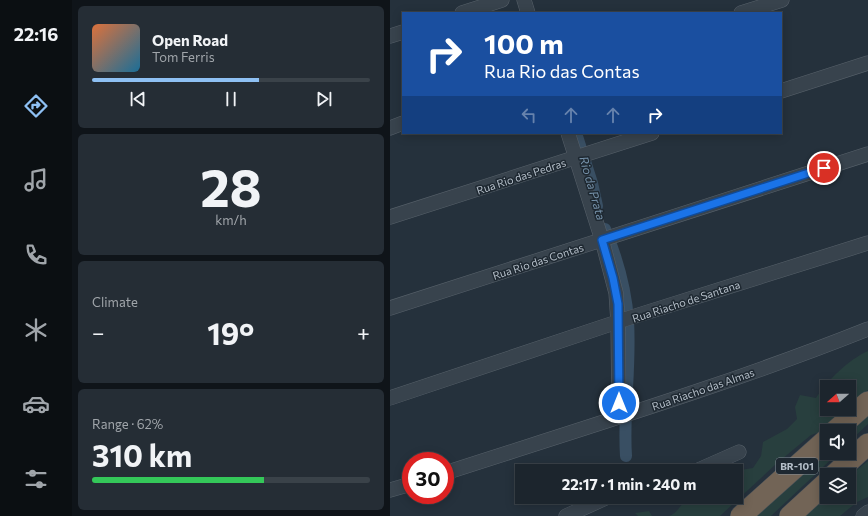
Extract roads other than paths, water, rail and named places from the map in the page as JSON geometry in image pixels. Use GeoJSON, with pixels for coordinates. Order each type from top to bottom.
{"type":"FeatureCollection","features":[{"type":"Feature","properties":{"kind":"highway"},"geometry":{"type":"LineString","coordinates":[[843,424],[868,402]]}},
{"type":"Feature","properties":{"kind":"highway","name":"BR-101"},"geometry":{"type":"LineString","coordinates":[[842,468],[868,444]]}},
{"type":"Feature","properties":{"kind":"highway","name":"BR-101"},"geometry":{"type":"LineString","coordinates":[[741,516],[820,445]]}},
{"type":"Feature","properties":{"kind":"highway","name":"BR-101"},"geometry":{"type":"LineString","coordinates":[[791,516],[820,489]]}},
{"type":"Feature","properties":{"kind":"street"},"geometry":{"type":"LineString","coordinates":[[465,12],[502,0]]}},
{"type":"Feature","properties":{"kind":"street"},"geometry":{"type":"LineString","coordinates":[[524,0],[528,12]]}},
{"type":"Feature","properties":{"kind":"street"},"geometry":{"type":"LineString","coordinates":[[744,12],[782,0]]}},
{"type":"Feature","properties":{"kind":"street"},"geometry":{"type":"LineString","coordinates":[[390,36],[402,32]]}},
{"type":"Feature","properties":{"kind":"street"},"geometry":{"type":"LineString","coordinates":[[782,91],[868,63]]}},
{"type":"Feature","properties":{"kind":"street"},"geometry":{"type":"LineString","coordinates":[[390,128],[402,123]]}},
{"type":"Feature","properties":{"kind":"street"},"geometry":{"type":"LineString","coordinates":[[569,134],[581,157],[607,238],[622,321],[624,415]]}},
{"type":"Feature","properties":{"kind":"street","name":"Rua Rio das Pedras"},"geometry":{"type":"LineString","coordinates":[[390,217],[649,134]]}},
{"type":"Feature","properties":{"kind":"street","name":"Rua Rio das Contas"},"geometry":{"type":"LineString","coordinates":[[390,308],[868,154]]}},
{"type":"Feature","properties":{"kind":"street","name":"Rua Riacho de Santana"},"geometry":{"type":"LineString","coordinates":[[390,398],[622,321],[868,242]]}},
{"type":"Feature","properties":{"kind":"street","name":"Rua Riacho das Almas"},"geometry":{"type":"LineString","coordinates":[[454,470],[814,351],[868,329]]}},
{"type":"Feature","properties":{"kind":"street"},"geometry":{"type":"LineString","coordinates":[[712,464],[739,452]]}},
{"type":"Feature","properties":{"kind":"street"},"geometry":{"type":"LineString","coordinates":[[390,490],[402,487]]}},
{"type":"Feature","properties":{"kind":"street"},"geometry":{"type":"LineString","coordinates":[[566,516],[593,504]]}},
{"type":"Feature","properties":{"kind":"street"},"geometry":{"type":"LineString","coordinates":[[863,516],[868,512]]}},
{"type":"Feature","properties":{"kind":"waterway","name":"Rio da Prata"},"geometry":{"type":"LineString","coordinates":[[576,134],[592,183],[597,206]]}},
{"type":"Feature","properties":{"kind":"waterway","name":"Rio da Prata"},"geometry":{"type":"LineString","coordinates":[[605,229],[620,274],[627,309],[629,338],[625,423],[626,456]]}}]}
